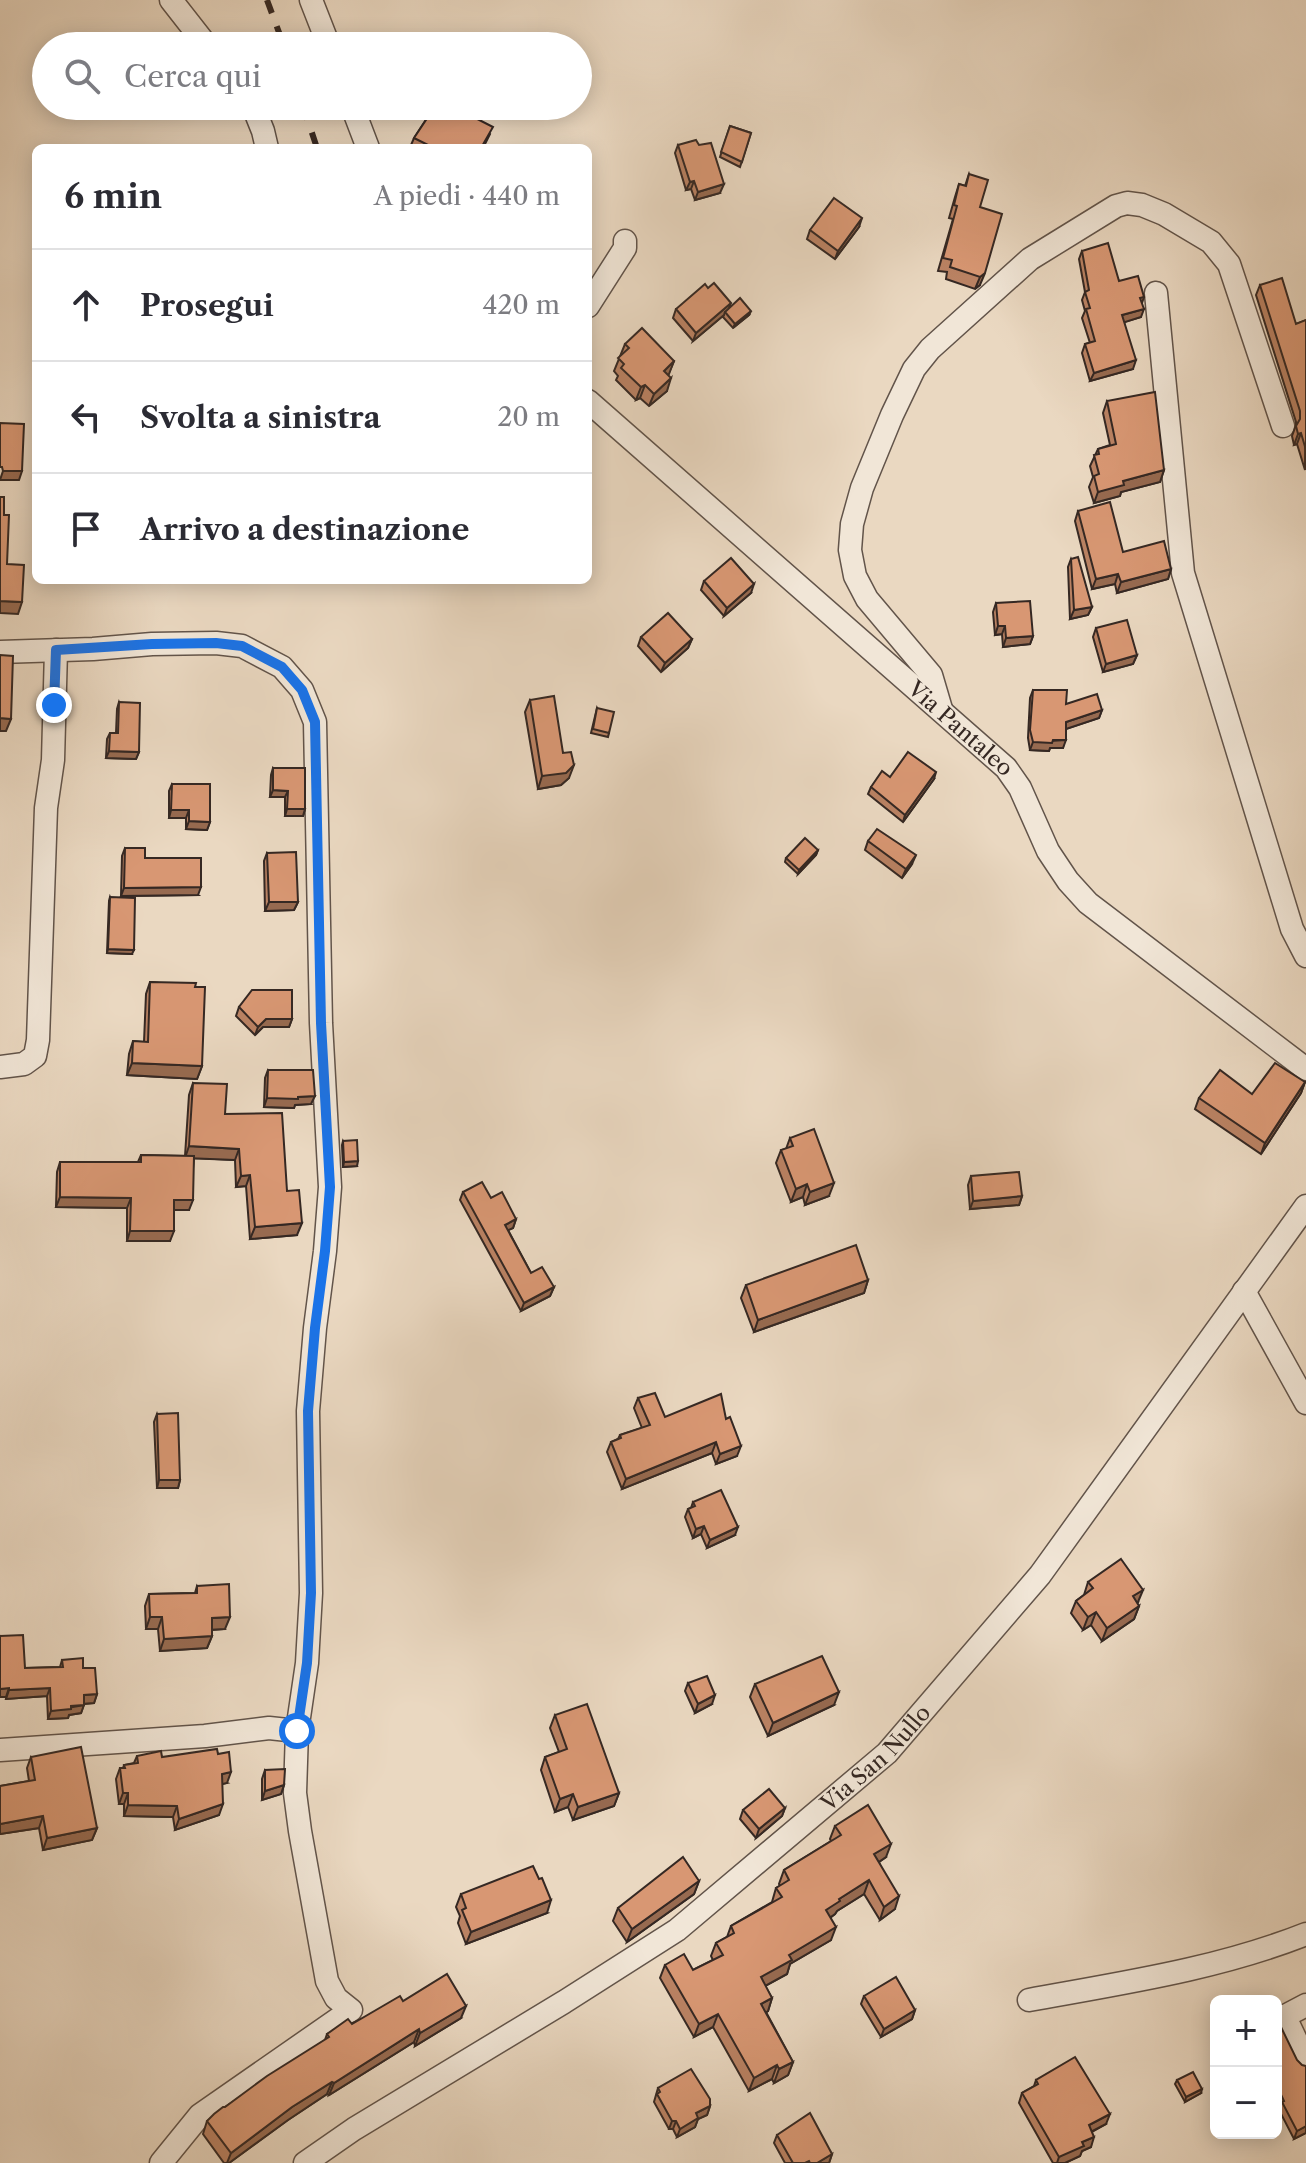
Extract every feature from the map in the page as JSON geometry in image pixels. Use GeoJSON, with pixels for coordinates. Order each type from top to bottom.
{"type":"FeatureCollection","features":[{"type":"Feature","properties":{"kind":"street"},"geometry":{"type":"LineString","coordinates":[[171,0],[196,32]]}},
{"type":"Feature","properties":{"kind":"street"},"geometry":{"type":"LineString","coordinates":[[311,0],[324,32]]}},
{"type":"Feature","properties":{"kind":"street"},"geometry":{"type":"LineString","coordinates":[[259,120],[266,144]]}},
{"type":"Feature","properties":{"kind":"street"},"geometry":{"type":"LineString","coordinates":[[357,120],[366,144]]}},
{"type":"Feature","properties":{"kind":"street"},"geometry":{"type":"LineString","coordinates":[[941,709],[931,675],[867,599],[855,576],[850,550],[852,524],[862,488],[914,369],[947,332],[1030,259],[1116,206],[1127,203],[1164,214],[1211,242],[1229,264],[1283,426]]}},
{"type":"Feature","properties":{"kind":"street"},"geometry":{"type":"LineString","coordinates":[[592,300],[625,248],[625,241]]}},
{"type":"Feature","properties":{"kind":"street"},"geometry":{"type":"LineString","coordinates":[[1156,293],[1183,573],[1292,929],[1306,956]]}},
{"type":"Feature","properties":{"kind":"street","name":"Via Pantaleo"},"geometry":{"type":"LineString","coordinates":[[592,404],[1006,768],[1020,788],[1048,851],[1068,881],[1088,903],[1306,1069]]}},
{"type":"Feature","properties":{"kind":"street"},"geometry":{"type":"LineString","coordinates":[[0,652],[152,644],[216,643],[242,646],[282,667],[302,690],[315,722],[321,1023],[330,1187],[308,1411],[311,1593],[307,1663],[297,1731],[295,1793],[327,1981],[336,1998],[351,2010],[200,2115],[161,2163]]}},
{"type":"Feature","properties":{"kind":"street"},"geometry":{"type":"LineString","coordinates":[[0,1067],[24,1064],[35,1056],[38,1040],[46,808],[53,760],[56,650]]}},
{"type":"Feature","properties":{"kind":"street","name":"Via San Nullo"},"geometry":{"type":"LineString","coordinates":[[305,2163],[354,2129],[677,1930],[887,1753],[1040,1575],[1306,1206]]}},
{"type":"Feature","properties":{"kind":"street"},"geometry":{"type":"LineString","coordinates":[[1244,1291],[1306,1403]]}},
{"type":"Feature","properties":{"kind":"street"},"geometry":{"type":"LineString","coordinates":[[0,1750],[205,1736],[269,1728],[297,1731]]}},
{"type":"Feature","properties":{"kind":"street"},"geometry":{"type":"LineString","coordinates":[[1029,2000],[1204,1965],[1275,1946],[1306,1934]]}},
{"type":"Feature","properties":{"kind":"street"},"geometry":{"type":"LineString","coordinates":[[1306,2005],[1287,2015],[1286,2019],[1306,2061]]}},
{"type":"Feature","properties":{"kind":"building"},"geometry":{"type":"Polygon","coordinates":[[[426,120],[479,120],[493,127],[483,144],[426,144],[414,138],[426,120]]]}},
{"type":"Feature","properties":{"kind":"building"},"geometry":{"type":"Polygon","coordinates":[[[730,126],[751,133],[742,162],[721,152],[730,126]]]}},
{"type":"Feature","properties":{"kind":"building"},"geometry":{"type":"Polygon","coordinates":[[[696,140],[699,145],[711,143],[724,184],[698,192],[694,181],[690,182],[678,145],[696,140]]]}},
{"type":"Feature","properties":{"kind":"building"},"geometry":{"type":"Polygon","coordinates":[[[969,174],[988,180],[980,207],[1002,214],[985,273],[980,277],[950,267],[952,260],[943,258],[957,206],[954,205],[959,184],[966,186],[969,174]]]}},
{"type":"Feature","properties":{"kind":"building"},"geometry":{"type":"Polygon","coordinates":[[[834,198],[862,218],[838,251],[810,230],[834,198]]]}},
{"type":"Feature","properties":{"kind":"building"},"geometry":{"type":"Polygon","coordinates":[[[1108,243],[1119,281],[1138,276],[1144,309],[1122,315],[1136,360],[1094,373],[1085,344],[1095,341],[1086,309],[1090,308],[1085,292],[1089,290],[1082,251],[1108,243]]]}},
{"type":"Feature","properties":{"kind":"building"},"geometry":{"type":"Polygon","coordinates":[[[1282,278],[1296,324],[1306,320],[1306,450],[1296,426],[1300,411],[1260,285],[1282,278]]]}},
{"type":"Feature","properties":{"kind":"building"},"geometry":{"type":"Polygon","coordinates":[[[714,283],[731,303],[696,333],[676,309],[705,284],[708,288],[714,283]]]}},
{"type":"Feature","properties":{"kind":"building"},"geometry":{"type":"Polygon","coordinates":[[[740,298],[751,311],[735,324],[725,312],[740,298]]]}},
{"type":"Feature","properties":{"kind":"building"},"geometry":{"type":"Polygon","coordinates":[[[642,328],[674,361],[664,371],[671,378],[654,394],[645,385],[641,387],[621,368],[624,364],[618,358],[629,348],[625,344],[642,328]]]}},
{"type":"Feature","properties":{"kind":"building"},"geometry":{"type":"Polygon","coordinates":[[[1155,392],[1164,470],[1123,481],[1124,485],[1098,492],[1094,476],[1099,474],[1094,455],[1099,454],[1098,449],[1116,444],[1107,401],[1155,392]]]}},
{"type":"Feature","properties":{"kind":"building"},"geometry":{"type":"Polygon","coordinates":[[[0,423],[24,424],[22,471],[3,471],[0,467],[0,423]]]}},
{"type":"Feature","properties":{"kind":"building"},"geometry":{"type":"Polygon","coordinates":[[[0,497],[4,497],[4,515],[9,515],[7,564],[24,565],[22,602],[0,601],[0,497]]]}},
{"type":"Feature","properties":{"kind":"building"},"geometry":{"type":"Polygon","coordinates":[[[1110,502],[1123,552],[1164,541],[1171,569],[1121,582],[1118,574],[1096,579],[1078,511],[1110,502]]]}},
{"type":"Feature","properties":{"kind":"building"},"geometry":{"type":"Polygon","coordinates":[[[1078,557],[1092,607],[1074,610],[1071,559],[1078,557]]]}},
{"type":"Feature","properties":{"kind":"building"},"geometry":{"type":"Polygon","coordinates":[[[731,558],[754,584],[727,608],[704,581],[731,558]]]}},
{"type":"Feature","properties":{"kind":"building"},"geometry":{"type":"Polygon","coordinates":[[[1030,601],[1033,636],[1006,638],[1005,626],[998,626],[996,603],[1030,601]]]}},
{"type":"Feature","properties":{"kind":"building"},"geometry":{"type":"Polygon","coordinates":[[[668,613],[692,639],[665,663],[641,637],[668,613]]]}},
{"type":"Feature","properties":{"kind":"building"},"geometry":{"type":"Polygon","coordinates":[[[1127,620],[1137,655],[1106,664],[1096,628],[1127,620]]]}},
{"type":"Feature","properties":{"kind":"building"},"geometry":{"type":"Polygon","coordinates":[[[0,655],[13,656],[11,719],[0,718],[0,655]]]}},
{"type":"Feature","properties":{"kind":"building"},"geometry":{"type":"Polygon","coordinates":[[[1033,690],[1067,690],[1066,704],[1097,694],[1102,710],[1066,722],[1066,740],[1033,742],[1030,730],[1033,690]]]}},
{"type":"Feature","properties":{"kind":"building"},"geometry":{"type":"Polygon","coordinates":[[[554,696],[563,753],[571,752],[574,765],[566,773],[542,776],[530,700],[554,696]]]}},
{"type":"Feature","properties":{"kind":"building"},"geometry":{"type":"Polygon","coordinates":[[[119,702],[140,703],[139,752],[109,751],[110,733],[118,733],[119,702]]]}},
{"type":"Feature","properties":{"kind":"building"},"geometry":{"type":"Polygon","coordinates":[[[597,708],[614,712],[609,733],[593,729],[597,708]]]}},
{"type":"Feature","properties":{"kind":"building"},"geometry":{"type":"Polygon","coordinates":[[[908,752],[936,772],[905,815],[871,787],[882,771],[890,777],[908,752]]]}},
{"type":"Feature","properties":{"kind":"building"},"geometry":{"type":"Polygon","coordinates":[[[273,768],[305,768],[305,809],[287,809],[288,791],[273,790],[273,768]]]}},
{"type":"Feature","properties":{"kind":"building"},"geometry":{"type":"Polygon","coordinates":[[[172,784],[210,784],[210,822],[189,821],[189,810],[171,810],[172,784]]]}},
{"type":"Feature","properties":{"kind":"building"},"geometry":{"type":"Polygon","coordinates":[[[877,829],[916,855],[906,869],[868,841],[877,829]]]}},
{"type":"Feature","properties":{"kind":"building"},"geometry":{"type":"Polygon","coordinates":[[[805,838],[818,850],[799,870],[786,858],[805,838]]]}},
{"type":"Feature","properties":{"kind":"building"},"geometry":{"type":"Polygon","coordinates":[[[125,848],[145,848],[145,858],[201,858],[201,887],[124,888],[125,848]]]}},
{"type":"Feature","properties":{"kind":"building"},"geometry":{"type":"Polygon","coordinates":[[[296,852],[298,902],[269,902],[267,853],[296,852]]]}},
{"type":"Feature","properties":{"kind":"building"},"geometry":{"type":"Polygon","coordinates":[[[110,897],[135,898],[134,950],[108,949],[110,897]]]}},
{"type":"Feature","properties":{"kind":"building"},"geometry":{"type":"Polygon","coordinates":[[[150,982],[196,983],[195,987],[205,987],[202,1066],[132,1063],[133,1041],[148,1042],[150,982]]]}},
{"type":"Feature","properties":{"kind":"building"},"geometry":{"type":"Polygon","coordinates":[[[252,990],[292,990],[292,1019],[266,1019],[258,1027],[239,1007],[252,990]]]}},
{"type":"Feature","properties":{"kind":"building"},"geometry":{"type":"Polygon","coordinates":[[[1275,1063],[1305,1082],[1265,1143],[1199,1098],[1220,1070],[1252,1094],[1275,1063]]]}},
{"type":"Feature","properties":{"kind":"building"},"geometry":{"type":"Polygon","coordinates":[[[268,1070],[313,1070],[315,1096],[267,1098],[268,1070]]]}},
{"type":"Feature","properties":{"kind":"building"},"geometry":{"type":"Polygon","coordinates":[[[193,1083],[227,1084],[225,1114],[282,1113],[287,1191],[299,1190],[302,1223],[255,1227],[250,1175],[241,1176],[239,1149],[189,1146],[193,1083]]]}},
{"type":"Feature","properties":{"kind":"building"},"geometry":{"type":"Polygon","coordinates":[[[814,1129],[834,1183],[810,1192],[807,1184],[796,1189],[781,1150],[793,1146],[790,1138],[814,1129]]]}},
{"type":"Feature","properties":{"kind":"building"},"geometry":{"type":"Polygon","coordinates":[[[357,1140],[358,1161],[344,1162],[343,1141],[357,1140]]]}},
{"type":"Feature","properties":{"kind":"building"},"geometry":{"type":"Polygon","coordinates":[[[141,1155],[194,1156],[193,1200],[174,1200],[174,1231],[130,1231],[131,1198],[60,1197],[60,1162],[141,1162],[141,1155]]]}},
{"type":"Feature","properties":{"kind":"building"},"geometry":{"type":"Polygon","coordinates":[[[1019,1172],[1022,1196],[973,1201],[971,1176],[1019,1172]]]}},
{"type":"Feature","properties":{"kind":"building"},"geometry":{"type":"Polygon","coordinates":[[[482,1182],[491,1198],[502,1192],[516,1219],[505,1225],[531,1273],[542,1267],[554,1287],[524,1303],[463,1192],[482,1182]]]}},
{"type":"Feature","properties":{"kind":"building"},"geometry":{"type":"Polygon","coordinates":[[[856,1245],[868,1280],[758,1320],[746,1285],[856,1245]]]}},
{"type":"Feature","properties":{"kind":"building"},"geometry":{"type":"Polygon","coordinates":[[[655,1393],[665,1417],[721,1394],[726,1419],[730,1417],[741,1446],[720,1454],[716,1442],[626,1479],[611,1442],[621,1438],[620,1435],[650,1425],[638,1398],[655,1393]]]}},
{"type":"Feature","properties":{"kind":"building"},"geometry":{"type":"Polygon","coordinates":[[[178,1413],[180,1480],[159,1480],[157,1414],[178,1413]]]}},
{"type":"Feature","properties":{"kind":"building"},"geometry":{"type":"Polygon","coordinates":[[[721,1490],[738,1527],[710,1540],[704,1526],[696,1529],[688,1509],[695,1506],[693,1502],[721,1490]]]}},
{"type":"Feature","properties":{"kind":"building"},"geometry":{"type":"Polygon","coordinates":[[[1121,1559],[1143,1590],[1133,1596],[1139,1606],[1107,1628],[1096,1612],[1088,1617],[1076,1601],[1093,1588],[1088,1582],[1121,1559]]]}},
{"type":"Feature","properties":{"kind":"building"},"geometry":{"type":"Polygon","coordinates":[[[229,1584],[230,1617],[212,1618],[212,1636],[164,1639],[162,1617],[150,1617],[149,1594],[197,1593],[197,1586],[229,1584]]]}},
{"type":"Feature","properties":{"kind":"building"},"geometry":{"type":"Polygon","coordinates":[[[23,1635],[25,1668],[63,1667],[62,1660],[83,1658],[83,1668],[95,1668],[97,1694],[84,1695],[84,1705],[51,1711],[50,1688],[0,1689],[0,1636],[23,1635]]]}},
{"type":"Feature","properties":{"kind":"building"},"geometry":{"type":"Polygon","coordinates":[[[822,1656],[839,1692],[773,1723],[755,1684],[822,1656]]]}},
{"type":"Feature","properties":{"kind":"building"},"geometry":{"type":"Polygon","coordinates":[[[707,1676],[715,1695],[698,1704],[688,1683],[707,1676]]]}},
{"type":"Feature","properties":{"kind":"building"},"geometry":{"type":"Polygon","coordinates":[[[587,1704],[619,1793],[578,1807],[573,1794],[560,1799],[545,1757],[567,1749],[555,1715],[587,1704]]]}},
{"type":"Feature","properties":{"kind":"building"},"geometry":{"type":"Polygon","coordinates":[[[81,1747],[97,1828],[47,1838],[43,1816],[0,1824],[0,1786],[35,1780],[31,1757],[81,1747]]]}},
{"type":"Feature","properties":{"kind":"building"},"geometry":{"type":"Polygon","coordinates":[[[217,1749],[218,1754],[229,1752],[231,1772],[222,1774],[223,1804],[179,1819],[177,1806],[128,1805],[128,1793],[123,1793],[120,1768],[138,1763],[137,1756],[161,1751],[162,1757],[217,1749]]]}},
{"type":"Feature","properties":{"kind":"building"},"geometry":{"type":"Polygon","coordinates":[[[285,1769],[284,1785],[265,1791],[265,1770],[285,1769]]]}},
{"type":"Feature","properties":{"kind":"building"},"geometry":{"type":"Polygon","coordinates":[[[769,1789],[785,1808],[759,1829],[743,1810],[769,1789]]]}},
{"type":"Feature","properties":{"kind":"building"},"geometry":{"type":"Polygon","coordinates":[[[868,1805],[891,1844],[874,1854],[899,1896],[884,1907],[869,1880],[826,1910],[836,1927],[789,1955],[792,1960],[761,1977],[772,1998],[761,2004],[793,2062],[779,2069],[777,2065],[754,2078],[718,2014],[699,2024],[665,1965],[684,1954],[693,1970],[723,1955],[716,1943],[734,1933],[731,1926],[782,1897],[776,1888],[789,1880],[784,1870],[841,1835],[835,1826],[868,1805]]]}},
{"type":"Feature","properties":{"kind":"building"},"geometry":{"type":"Polygon","coordinates":[[[683,1857],[699,1881],[632,1929],[618,1908],[683,1857]]]}},
{"type":"Feature","properties":{"kind":"building"},"geometry":{"type":"Polygon","coordinates":[[[533,1866],[551,1900],[471,1932],[462,1910],[466,1908],[461,1894],[533,1866]]]}},
{"type":"Feature","properties":{"kind":"building"},"geometry":{"type":"Polygon","coordinates":[[[447,1974],[466,2006],[420,2033],[419,2029],[292,2107],[231,2153],[207,2121],[267,2076],[329,2037],[327,2034],[348,2019],[352,2024],[400,1996],[403,2001],[447,1974]]]}},
{"type":"Feature","properties":{"kind":"building"},"geometry":{"type":"Polygon","coordinates":[[[896,1977],[915,2010],[884,2029],[864,1996],[896,1977]]]}},
{"type":"Feature","properties":{"kind":"building"},"geometry":{"type":"Polygon","coordinates":[[[1282,2029],[1297,2060],[1306,2066],[1306,2126],[1297,2131],[1284,2101],[1282,2029]]]}},
{"type":"Feature","properties":{"kind":"building"},"geometry":{"type":"Polygon","coordinates":[[[1075,2057],[1110,2114],[1089,2125],[1094,2137],[1082,2142],[1084,2146],[1059,2157],[1022,2093],[1038,2084],[1036,2080],[1075,2057]]]}},
{"type":"Feature","properties":{"kind":"building"},"geometry":{"type":"Polygon","coordinates":[[[691,2069],[710,2099],[710,2106],[696,2113],[698,2118],[680,2129],[657,2094],[660,2092],[658,2088],[691,2069]]]}},
{"type":"Feature","properties":{"kind":"building"},"geometry":{"type":"Polygon","coordinates":[[[1193,2072],[1202,2089],[1186,2097],[1177,2080],[1193,2072]]]}},
{"type":"Feature","properties":{"kind":"building"},"geometry":{"type":"Polygon","coordinates":[[[810,2113],[832,2154],[817,2163],[793,2163],[777,2135],[810,2113]]]}},
{"type":"Feature","properties":{"kind":"railway"},"geometry":{"type":"LineString","coordinates":[[267,0],[279,32]]}},
{"type":"Feature","properties":{"kind":"railway"},"geometry":{"type":"LineString","coordinates":[[308,120],[316,144]]}},
{"type":"Feature","properties":{"kind":"route"},"geometry":{"type":"LineString","coordinates":[[54,705],[56,650],[216,643],[242,646],[282,667],[302,690],[315,722],[321,1023],[330,1187],[308,1411],[311,1593],[307,1663],[297,1731]]}}]}
